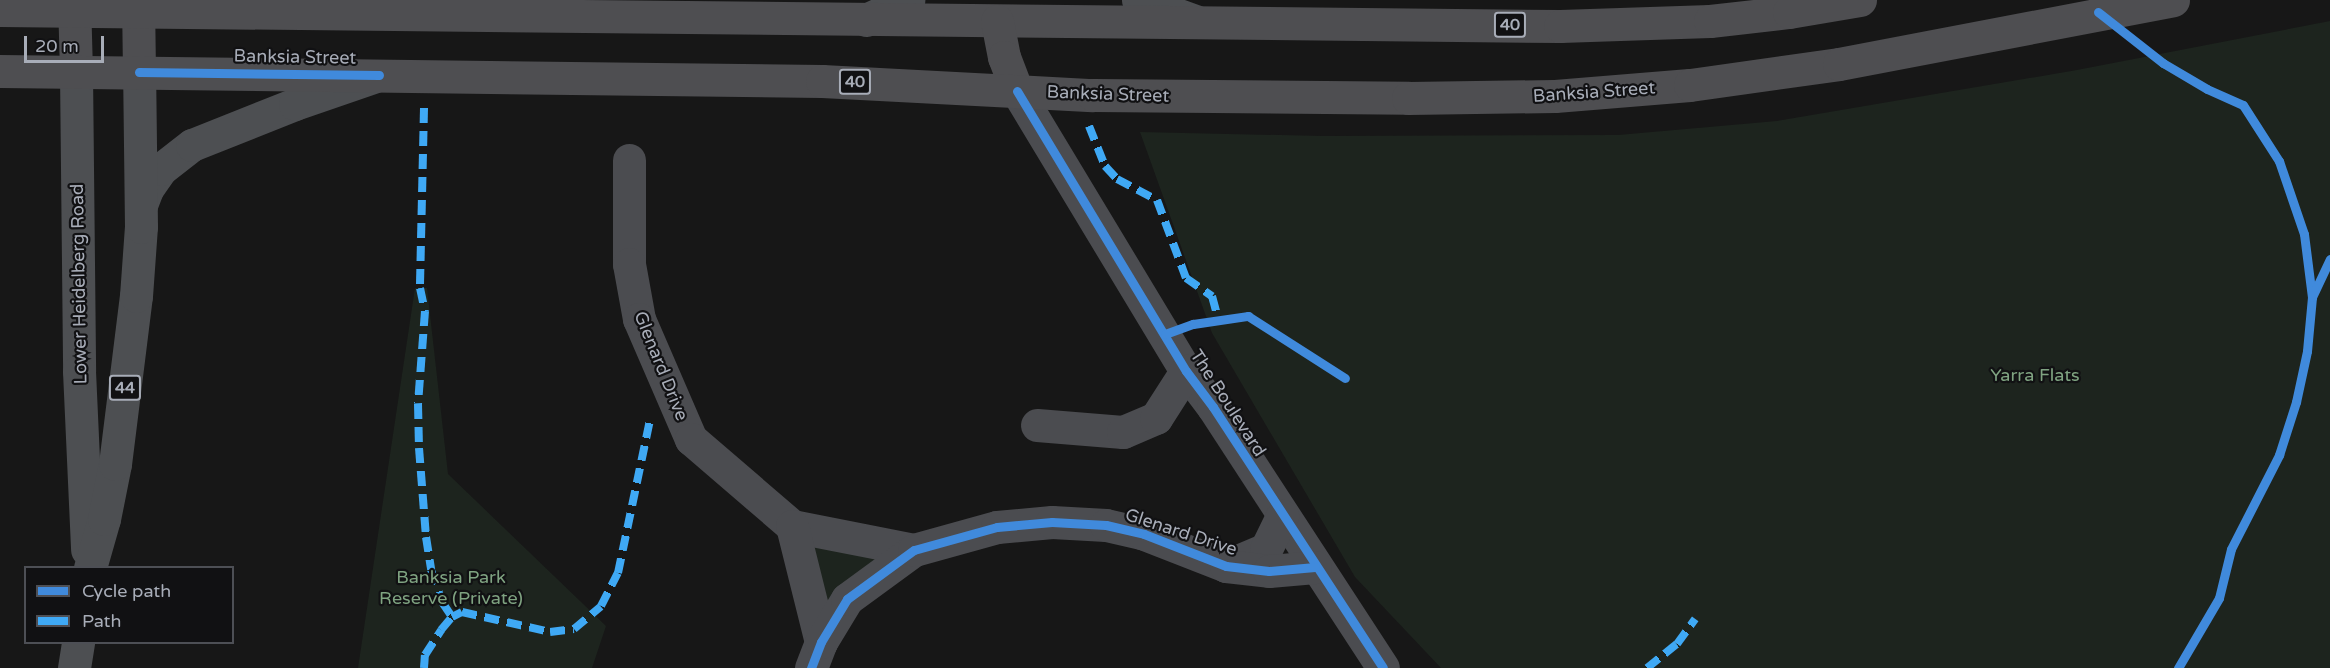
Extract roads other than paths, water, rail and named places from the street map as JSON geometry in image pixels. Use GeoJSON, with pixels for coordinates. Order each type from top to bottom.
{"type":"FeatureCollection","features":[{"type":"Feature","properties":{"kind":"highway","name":"40"},"geometry":{"type":"LineString","coordinates":[[0,10],[74,5],[613,8],[866,20],[996,10],[1196,22],[1560,26],[1650,25],[1754,17],[1860,0]]}},
{"type":"Feature","properties":{"kind":"highway","name":"Banksia Street"},"geometry":{"type":"LineString","coordinates":[[0,71],[822,81],[1093,94],[1398,98],[1606,93],[1690,85],[1839,64],[2173,0]]}},
{"type":"Feature","properties":{"kind":"highway","name":"Lower Heidelberg Road"},"geometry":{"type":"LineString","coordinates":[[74,5],[76,72]]}},
{"type":"Feature","properties":{"kind":"highway","name":"Lower Heidelberg Road"},"geometry":{"type":"LineString","coordinates":[[138,6],[139,72]]}},
{"type":"Feature","properties":{"kind":"highway"},"geometry":{"type":"LineString","coordinates":[[996,10],[1004,57],[1017,90]]}},
{"type":"Feature","properties":{"kind":"main road"},"geometry":{"type":"LineString","coordinates":[[866,20],[908,0]]}},
{"type":"Feature","properties":{"kind":"main road"},"geometry":{"type":"LineString","coordinates":[[1138,0],[1196,22]]}},
{"type":"Feature","properties":{"kind":"main road","name":"Lower Heidelberg Road"},"geometry":{"type":"LineString","coordinates":[[76,72],[79,371],[89,566]]}},
{"type":"Feature","properties":{"kind":"main road","name":"Lower Heidelberg Road"},"geometry":{"type":"LineString","coordinates":[[89,566],[104,519],[115,464],[138,273],[141,205],[139,72]]}},
{"type":"Feature","properties":{"kind":"main road"},"geometry":{"type":"LineString","coordinates":[[141,205],[147,189],[161,169],[192,145],[295,104],[379,75]]}},
{"type":"Feature","properties":{"kind":"main road"},"geometry":{"type":"LineString","coordinates":[[74,668],[78,644]]}},
{"type":"Feature","properties":{"kind":"street","name":"The Boulevard"},"geometry":{"type":"LineString","coordinates":[[1017,90],[1186,371],[1213,407],[1315,567],[1383,668]]}},
{"type":"Feature","properties":{"kind":"street","name":"Glenard Drive"},"geometry":{"type":"LineString","coordinates":[[629,160],[629,264],[639,319],[691,439],[792,526],[914,550]]}},
{"type":"Feature","properties":{"kind":"street"},"geometry":{"type":"LineString","coordinates":[[1037,425],[1123,432],[1156,418],[1186,371]]}},
{"type":"Feature","properties":{"kind":"street","name":"Glenard Drive"},"geometry":{"type":"LineString","coordinates":[[1226,566],[1266,549],[1282,516]]}},
{"type":"Feature","properties":{"kind":"street","name":"Glenard Drive"},"geometry":{"type":"LineString","coordinates":[[816,655],[847,599],[914,550],[997,526],[1052,522],[1106,525],[1144,534],[1226,566],[1269,571],[1315,567]]}},
{"type":"Feature","properties":{"kind":"street","name":"Glenard Drive"},"geometry":{"type":"LineString","coordinates":[[792,526],[816,655]]}},
{"type":"Feature","properties":{"kind":"park label","name":"Yarra Flats"},"geometry":{"type":"Point","coordinates":[2035,375]}},
{"type":"Feature","properties":{"kind":"park label","name":"Banksia Park Reserve (Private)"},"geometry":{"type":"Point","coordinates":[451,588]}}]}
